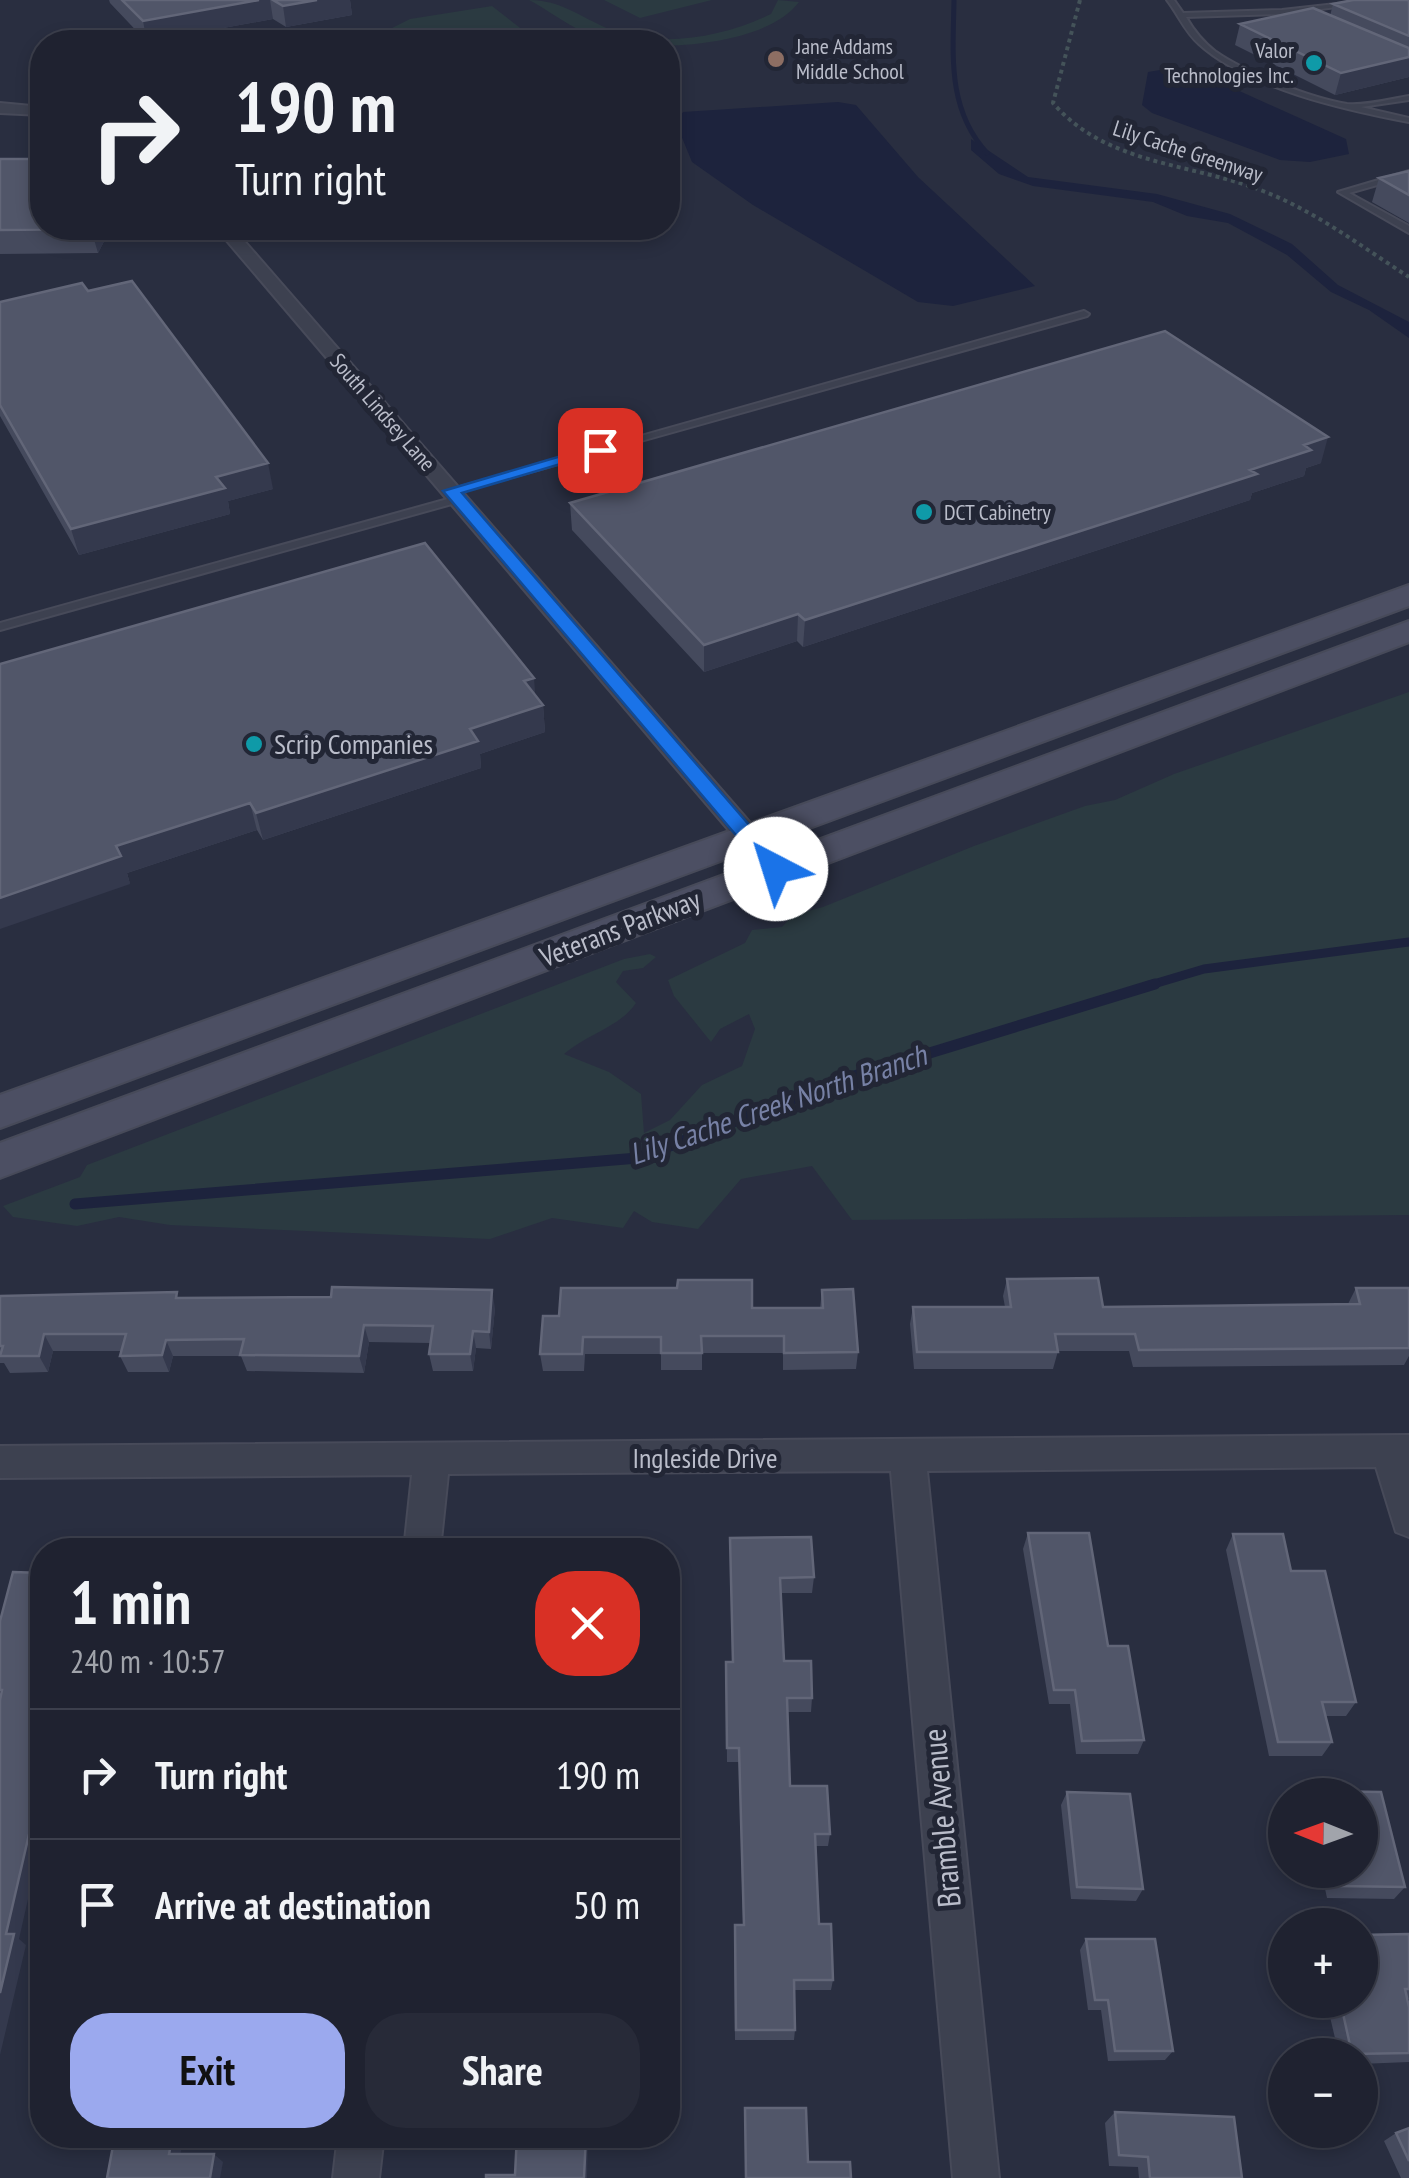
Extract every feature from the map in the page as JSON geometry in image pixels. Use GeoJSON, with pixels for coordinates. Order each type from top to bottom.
{"type":"FeatureCollection","features":[{"type":"Feature","properties":{"kind":"main road","name":"Veterans Parkway"},"geometry":{"type":"LineString","coordinates":[[0,1112],[1409,595]]}},
{"type":"Feature","properties":{"kind":"main road","name":"Veterans Parkway"},"geometry":{"type":"LineString","coordinates":[[0,1161],[1409,631]]}},
{"type":"Feature","properties":{"kind":"street"},"geometry":{"type":"LineString","coordinates":[[0,108],[30,110]]}},
{"type":"Feature","properties":{"kind":"street","name":"South Lindsey Lane"},"geometry":{"type":"LineString","coordinates":[[234,240],[776,869]]}},
{"type":"Feature","properties":{"kind":"street"},"geometry":{"type":"LineString","coordinates":[[1399,1451],[1409,1520]]}},
{"type":"Feature","properties":{"kind":"street","name":"Ingleside Drive"},"geometry":{"type":"LineString","coordinates":[[0,1462],[908,1458],[1399,1451]]}},
{"type":"Feature","properties":{"kind":"street","name":"Bramble Avenue"},"geometry":{"type":"LineString","coordinates":[[908,1458],[976,2178]]}},
{"type":"Feature","properties":{"kind":"street"},"geometry":{"type":"LineString","coordinates":[[423,1538],[432,1460]]}},
{"type":"Feature","properties":{"kind":"street"},"geometry":{"type":"LineString","coordinates":[[356,2178],[359,2148]]}},
{"type":"Feature","properties":{"kind":"lane"},"geometry":{"type":"LineString","coordinates":[[1170,0],[1197,39],[1228,62],[1346,108],[1409,120]]}},
{"type":"Feature","properties":{"kind":"lane"},"geometry":{"type":"LineString","coordinates":[[1184,15],[1282,12],[1361,2]]}},
{"type":"Feature","properties":{"kind":"lane"},"geometry":{"type":"LineString","coordinates":[[1282,12],[1300,20]]}},
{"type":"Feature","properties":{"kind":"lane"},"geometry":{"type":"LineString","coordinates":[[1346,108],[1409,98]]}},
{"type":"Feature","properties":{"kind":"lane"},"geometry":{"type":"LineString","coordinates":[[1409,174],[1342,192],[1409,230]]}},
{"type":"Feature","properties":{"kind":"lane"},"geometry":{"type":"LineString","coordinates":[[0,627],[1084,314]]}},
{"type":"Feature","properties":{"kind":"path","name":"Lily Cache Greenway"},"geometry":{"type":"LineString","coordinates":[[1080,0],[1053,102],[1060,114],[1123,149],[1260,190],[1409,277]]}},
{"type":"Feature","properties":{"kind":"shaded area"},"geometry":{"type":"Polygon","coordinates":[[[529,0],[561,6],[612,30],[580,30],[529,0]]]}},
{"type":"Feature","properties":{"kind":"shaded area"},"geometry":{"type":"Polygon","coordinates":[[[604,0],[712,0],[640,18],[604,0]]]}},
{"type":"Feature","properties":{"kind":"shaded area"},"geometry":{"type":"Polygon","coordinates":[[[778,0],[799,2],[763,28],[680,45],[680,39],[733,29],[771,14],[778,0]]]}},
{"type":"Feature","properties":{"kind":"shaded area"},"geometry":{"type":"Polygon","coordinates":[[[492,6],[523,30],[388,30],[410,19],[492,6]]]}},
{"type":"Feature","properties":{"kind":"shaded area"},"geometry":{"type":"Polygon","coordinates":[[[1409,692],[1409,1215],[852,1220],[812,1166],[741,1179],[698,1229],[652,1222],[634,1211],[623,1228],[552,1218],[490,1239],[170,1225],[119,1217],[77,1226],[13,1217],[3,1206],[80,1177],[87,1165],[624,959],[650,954],[656,957],[643,968],[623,971],[616,982],[636,1003],[612,1024],[564,1054],[609,1072],[641,1094],[644,1133],[670,1120],[702,1085],[742,1066],[755,1029],[749,1014],[720,1029],[711,1042],[674,996],[668,980],[745,943],[752,930],[782,927],[793,915],[823,907],[974,846],[1085,806],[1115,800],[1174,774],[1409,692]]]}},
{"type":"Feature","properties":{"kind":"water"},"geometry":{"type":"Polygon","coordinates":[[[1195,71],[1346,139],[1349,154],[1310,162],[1280,160],[1152,113],[1142,105],[1148,72],[1195,71]]]}},
{"type":"Feature","properties":{"kind":"water"},"geometry":{"type":"Polygon","coordinates":[[[838,102],[856,105],[918,177],[1035,286],[953,306],[918,302],[753,205],[692,162],[680,133],[683,112],[838,102]]]}},
{"type":"Feature","properties":{"kind":"water"},"geometry":{"type":"Polygon","coordinates":[[[971,139],[1028,177],[1157,194],[1230,214],[1292,244],[1338,285],[1409,322],[1409,338],[1369,310],[1331,292],[1287,255],[1228,223],[1187,216],[1153,202],[1033,186],[999,174],[971,150],[971,139]]]}},
{"type":"Feature","properties":{"kind":"building"},"geometry":{"type":"Polygon","coordinates":[[[122,0],[259,0],[143,21],[122,0]]]}},
{"type":"Feature","properties":{"kind":"building"},"geometry":{"type":"Polygon","coordinates":[[[273,0],[317,0],[283,6],[273,0]]]}},
{"type":"Feature","properties":{"kind":"building"},"geometry":{"type":"Polygon","coordinates":[[[1409,0],[1409,36],[1333,4],[1409,0]]]}},
{"type":"Feature","properties":{"kind":"building"},"geometry":{"type":"Polygon","coordinates":[[[1313,8],[1409,48],[1409,57],[1341,73],[1240,24],[1313,8]]]}},
{"type":"Feature","properties":{"kind":"building"},"geometry":{"type":"Polygon","coordinates":[[[0,159],[30,159],[30,230],[0,230],[0,159]]]}},
{"type":"Feature","properties":{"kind":"building"},"geometry":{"type":"Polygon","coordinates":[[[1409,171],[1409,195],[1379,178],[1409,171]]]}},
{"type":"Feature","properties":{"kind":"building"},"geometry":{"type":"Polygon","coordinates":[[[132,281],[268,463],[216,477],[225,488],[71,529],[0,405],[0,302],[82,283],[88,291],[132,281]]]}},
{"type":"Feature","properties":{"kind":"building","name":"DCT Cabinetry"},"geometry":{"type":"Polygon","coordinates":[[[1165,331],[1328,437],[1304,445],[1311,450],[1250,470],[1257,474],[805,620],[798,614],[704,645],[570,503],[1165,331]]]}},
{"type":"Feature","properties":{"kind":"building","name":"Scrip Companies"},"geometry":{"type":"Polygon","coordinates":[[[425,543],[534,678],[524,681],[543,705],[470,729],[478,741],[256,813],[250,803],[116,846],[121,856],[0,898],[0,664],[425,543]]]}},
{"type":"Feature","properties":{"kind":"building"},"geometry":{"type":"Polygon","coordinates":[[[1098,1278],[1103,1307],[1360,1304],[1356,1288],[1409,1288],[1409,1348],[1139,1350],[1135,1334],[1055,1334],[1058,1352],[917,1352],[913,1307],[1011,1307],[1007,1279],[1098,1278]]]}},
{"type":"Feature","properties":{"kind":"building"},"geometry":{"type":"Polygon","coordinates":[[[678,1280],[752,1280],[752,1308],[823,1308],[822,1290],[853,1289],[858,1352],[784,1353],[784,1336],[701,1336],[702,1353],[661,1353],[661,1337],[583,1337],[582,1354],[540,1354],[543,1316],[559,1316],[561,1288],[677,1288],[678,1280]]]}},
{"type":"Feature","properties":{"kind":"building"},"geometry":{"type":"Polygon","coordinates":[[[332,1287],[492,1290],[489,1332],[473,1331],[470,1354],[429,1354],[433,1326],[364,1325],[359,1356],[240,1355],[244,1339],[166,1340],[162,1355],[120,1356],[126,1334],[44,1334],[39,1356],[0,1356],[0,1296],[177,1292],[176,1298],[331,1297],[332,1287]]]}},
{"type":"Feature","properties":{"kind":"building"},"geometry":{"type":"Polygon","coordinates":[[[1028,1533],[1089,1533],[1108,1646],[1128,1646],[1144,1740],[1082,1741],[1075,1690],[1054,1690],[1028,1533]]]}},
{"type":"Feature","properties":{"kind":"building"},"geometry":{"type":"Polygon","coordinates":[[[1233,1534],[1283,1534],[1291,1571],[1325,1571],[1356,1702],[1322,1702],[1332,1742],[1278,1742],[1233,1534]]]}},
{"type":"Feature","properties":{"kind":"building"},"geometry":{"type":"Polygon","coordinates":[[[811,1537],[814,1577],[780,1578],[784,1661],[811,1661],[812,1698],[787,1698],[790,1786],[827,1786],[830,1834],[815,1834],[819,1924],[831,1924],[833,1980],[794,1980],[795,2030],[736,2030],[735,1925],[744,1925],[739,1748],[727,1748],[726,1662],[733,1662],[730,1538],[811,1537]]]}},
{"type":"Feature","properties":{"kind":"building"},"geometry":{"type":"Polygon","coordinates":[[[13,1572],[30,1573],[30,1830],[6,1934],[14,1934],[0,1993],[2,1690],[0,1621],[13,1572]]]}},
{"type":"Feature","properties":{"kind":"building"},"geometry":{"type":"Polygon","coordinates":[[[1067,1792],[1130,1794],[1143,1889],[1077,1887],[1067,1792]]]}},
{"type":"Feature","properties":{"kind":"building"},"geometry":{"type":"Polygon","coordinates":[[[1378,1792],[1381,1792],[1405,1887],[1378,1887],[1378,1792]]]}},
{"type":"Feature","properties":{"kind":"building"},"geometry":{"type":"Polygon","coordinates":[[[1409,1934],[1409,1989],[1405,1989],[1409,2053],[1378,2054],[1378,2038],[1348,2038],[1344,2018],[1378,2018],[1378,1935],[1409,1934]]]}},
{"type":"Feature","properties":{"kind":"building"},"geometry":{"type":"Polygon","coordinates":[[[1086,1939],[1155,1939],[1173,2051],[1115,2051],[1108,2000],[1095,2000],[1086,1939]]]}},
{"type":"Feature","properties":{"kind":"building"},"geometry":{"type":"Polygon","coordinates":[[[745,2108],[806,2108],[808,2162],[850,2162],[851,2178],[746,2178],[745,2108]]]}},
{"type":"Feature","properties":{"kind":"building"},"geometry":{"type":"Polygon","coordinates":[[[1115,2112],[1234,2117],[1242,2178],[1150,2178],[1148,2157],[1119,2155],[1115,2112]]]}},
{"type":"Feature","properties":{"kind":"building"},"geometry":{"type":"Polygon","coordinates":[[[1409,2128],[1409,2161],[1396,2133],[1409,2128]]]}},
{"type":"Feature","properties":{"kind":"building"},"geometry":{"type":"Polygon","coordinates":[[[113,2148],[170,2148],[169,2154],[214,2154],[210,2178],[107,2178],[113,2148]]]}},
{"type":"Feature","properties":{"kind":"building"},"geometry":{"type":"Polygon","coordinates":[[[516,2148],[585,2148],[584,2178],[486,2178],[515,2175],[516,2148]]]}},
{"type":"Feature","properties":{"kind":"waterway"},"geometry":{"type":"LineString","coordinates":[[954,0],[953,61],[959,100],[974,136],[987,153]]}},
{"type":"Feature","properties":{"kind":"waterway","name":"Lily Cache Creek North Branch"},"geometry":{"type":"LineString","coordinates":[[1147,986],[1204,969],[1409,942]]}},
{"type":"Feature","properties":{"kind":"waterway","name":"Lily Cache Creek North Branch"},"geometry":{"type":"LineString","coordinates":[[75,1204],[638,1158],[851,1077],[1155,984]]}},
{"type":"Feature","properties":{"kind":"place","name":"Jane Addams Middle School"},"geometry":{"type":"Point","coordinates":[776,59]}},
{"type":"Feature","properties":{"kind":"place","name":"Valor Technologies Inc."},"geometry":{"type":"Point","coordinates":[1314,63]}},
{"type":"Feature","properties":{"kind":"place","name":"DCT Cabinetry"},"geometry":{"type":"Point","coordinates":[924,512]}},
{"type":"Feature","properties":{"kind":"place","name":"Scrip Companies"},"geometry":{"type":"Point","coordinates":[254,744]}},
{"type":"Feature","properties":{"kind":"route"},"geometry":{"type":"LineString","coordinates":[[600,450],[451,491],[776,869]]}}]}
